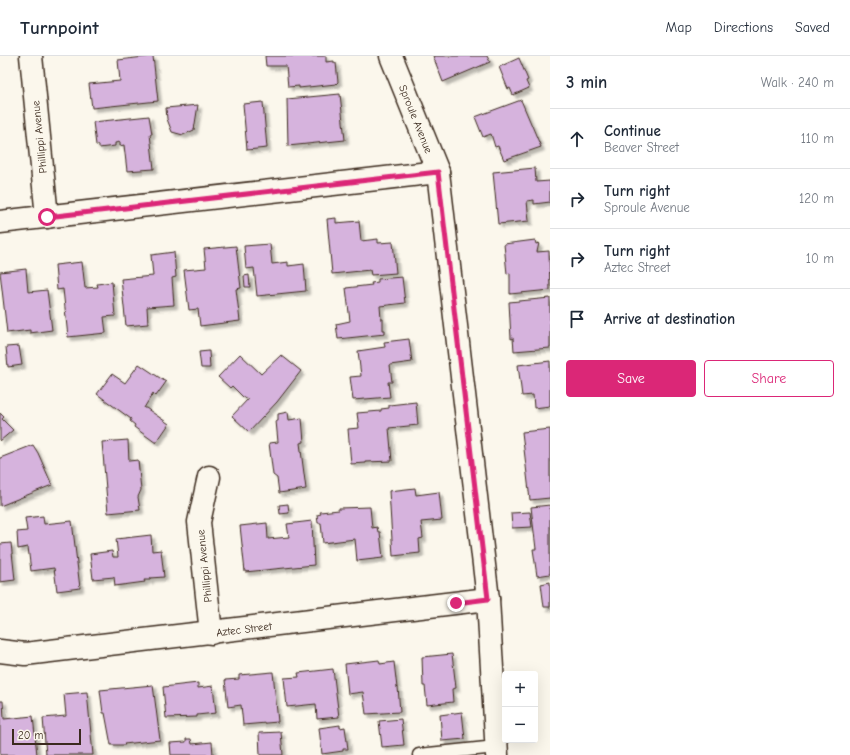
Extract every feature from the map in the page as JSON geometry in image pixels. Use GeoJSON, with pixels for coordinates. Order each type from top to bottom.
{"type":"FeatureCollection","features":[{"type":"Feature","properties":{"kind":"street","name":"Phillippi Avenue"},"geometry":{"type":"LineString","coordinates":[[31,56],[47,217]]}},
{"type":"Feature","properties":{"kind":"street","name":"Sproule Avenue"},"geometry":{"type":"LineString","coordinates":[[391,56],[438,172],[488,599],[496,751]]}},
{"type":"Feature","properties":{"kind":"street"},"geometry":{"type":"LineString","coordinates":[[0,222],[438,172]]}},
{"type":"Feature","properties":{"kind":"street","name":"Phillippi Avenue"},"geometry":{"type":"LineString","coordinates":[[209,477],[199,522],[211,633]]}},
{"type":"Feature","properties":{"kind":"street","name":"Aztec Street"},"geometry":{"type":"LineString","coordinates":[[0,652],[26,654],[488,599]]}},
{"type":"Feature","properties":{"kind":"lane"},"geometry":{"type":"LineString","coordinates":[[419,755],[496,751]]}},
{"type":"Feature","properties":{"kind":"building"},"geometry":{"type":"Polygon","coordinates":[[[153,56],[158,101],[92,108],[89,84],[120,81],[118,60],[153,56]]]}},
{"type":"Feature","properties":{"kind":"building"},"geometry":{"type":"Polygon","coordinates":[[[265,56],[326,56],[326,62],[334,61],[334,63],[336,63],[338,82],[336,84],[299,88],[299,86],[288,87],[286,66],[266,66],[265,56]]]}},
{"type":"Feature","properties":{"kind":"building"},"geometry":{"type":"Polygon","coordinates":[[[433,56],[487,56],[490,62],[443,82],[433,56]]]}},
{"type":"Feature","properties":{"kind":"building"},"geometry":{"type":"Polygon","coordinates":[[[519,58],[528,80],[526,81],[529,88],[513,95],[510,88],[508,89],[499,67],[519,58]]]}},
{"type":"Feature","properties":{"kind":"building"},"geometry":{"type":"Polygon","coordinates":[[[340,94],[345,140],[288,146],[287,99],[340,94]]]}},
{"type":"Feature","properties":{"kind":"building"},"geometry":{"type":"Polygon","coordinates":[[[521,100],[541,147],[504,160],[498,146],[495,147],[491,134],[483,137],[475,117],[521,100]]]}},
{"type":"Feature","properties":{"kind":"building"},"geometry":{"type":"Polygon","coordinates":[[[263,102],[267,148],[247,150],[243,104],[263,102]]]}},
{"type":"Feature","properties":{"kind":"building"},"geometry":{"type":"Polygon","coordinates":[[[198,105],[194,130],[183,135],[172,132],[167,119],[166,108],[198,105]]]}},
{"type":"Feature","properties":{"kind":"building"},"geometry":{"type":"Polygon","coordinates":[[[149,116],[152,134],[150,134],[154,169],[127,171],[124,145],[120,146],[120,142],[115,143],[115,146],[99,148],[99,145],[96,145],[93,122],[149,116]]]}},
{"type":"Feature","properties":{"kind":"building"},"geometry":{"type":"Polygon","coordinates":[[[535,168],[536,182],[550,181],[550,202],[534,204],[534,200],[527,201],[529,221],[498,224],[493,172],[535,168]]]}},
{"type":"Feature","properties":{"kind":"building"},"geometry":{"type":"Polygon","coordinates":[[[336,218],[336,223],[359,221],[361,241],[378,239],[378,243],[393,242],[396,273],[371,275],[370,270],[332,274],[327,219],[336,218]]]}},
{"type":"Feature","properties":{"kind":"building"},"geometry":{"type":"Polygon","coordinates":[[[535,240],[536,244],[539,243],[537,252],[549,251],[550,290],[510,294],[510,273],[507,274],[504,244],[535,240]]]}},
{"type":"Feature","properties":{"kind":"building"},"geometry":{"type":"Polygon","coordinates":[[[270,244],[272,264],[288,262],[288,266],[304,264],[306,291],[257,296],[254,268],[246,269],[244,246],[270,244]]]}},
{"type":"Feature","properties":{"kind":"building"},"geometry":{"type":"Polygon","coordinates":[[[236,246],[241,288],[236,289],[240,321],[200,326],[198,309],[189,310],[184,270],[206,268],[204,249],[236,246]]]}},
{"type":"Feature","properties":{"kind":"building"},"geometry":{"type":"Polygon","coordinates":[[[174,252],[176,277],[172,278],[174,305],[147,307],[148,324],[126,326],[121,279],[153,276],[151,255],[174,252]]]}},
{"type":"Feature","properties":{"kind":"building"},"geometry":{"type":"Polygon","coordinates":[[[82,262],[85,288],[98,287],[97,284],[112,282],[115,316],[104,317],[106,333],[68,337],[63,289],[57,290],[55,265],[82,262]]]}},
{"type":"Feature","properties":{"kind":"building"},"geometry":{"type":"Polygon","coordinates":[[[26,269],[28,292],[47,290],[52,330],[30,333],[30,330],[7,333],[0,272],[26,269]]]}},
{"type":"Feature","properties":{"kind":"building"},"geometry":{"type":"Polygon","coordinates":[[[249,275],[250,287],[245,287],[244,276],[249,275]]]}},
{"type":"Feature","properties":{"kind":"building"},"geometry":{"type":"Polygon","coordinates":[[[402,277],[405,303],[380,306],[381,319],[383,319],[383,330],[385,330],[385,334],[338,339],[336,324],[350,321],[346,288],[372,285],[371,283],[378,282],[378,279],[402,277]]]}},
{"type":"Feature","properties":{"kind":"building"},"geometry":{"type":"Polygon","coordinates":[[[550,298],[550,348],[514,351],[513,338],[511,339],[509,302],[550,298]]]}},
{"type":"Feature","properties":{"kind":"building"},"geometry":{"type":"Polygon","coordinates":[[[409,339],[412,362],[390,365],[392,382],[388,382],[390,397],[353,400],[350,377],[361,376],[358,351],[385,347],[384,342],[409,339]]]}},
{"type":"Feature","properties":{"kind":"building"},"geometry":{"type":"Polygon","coordinates":[[[19,346],[22,365],[8,367],[6,347],[19,346]]]}},
{"type":"Feature","properties":{"kind":"building"},"geometry":{"type":"Polygon","coordinates":[[[209,351],[210,368],[201,368],[199,352],[209,351]]]}},
{"type":"Feature","properties":{"kind":"building"},"geometry":{"type":"Polygon","coordinates":[[[240,354],[261,374],[281,355],[301,371],[277,402],[249,432],[232,416],[248,399],[243,397],[232,386],[230,388],[218,377],[240,354]]]}},
{"type":"Feature","properties":{"kind":"building"},"geometry":{"type":"Polygon","coordinates":[[[550,361],[550,406],[534,408],[533,395],[522,396],[518,365],[550,361]]]}},
{"type":"Feature","properties":{"kind":"building"},"geometry":{"type":"Polygon","coordinates":[[[139,364],[166,382],[156,396],[153,393],[144,408],[169,424],[156,443],[134,427],[135,425],[130,421],[131,419],[97,394],[112,374],[125,383],[139,364]]]}},
{"type":"Feature","properties":{"kind":"building"},"geometry":{"type":"Polygon","coordinates":[[[416,402],[418,425],[389,428],[392,461],[351,464],[348,429],[359,428],[357,413],[381,411],[381,409],[389,408],[389,405],[416,402]]]}},
{"type":"Feature","properties":{"kind":"building"},"geometry":{"type":"Polygon","coordinates":[[[288,412],[289,420],[302,418],[304,442],[300,443],[306,489],[279,493],[277,478],[273,475],[269,443],[278,442],[276,421],[278,421],[278,414],[288,412]]]}},
{"type":"Feature","properties":{"kind":"building"},"geometry":{"type":"Polygon","coordinates":[[[0,413],[4,417],[2,419],[13,430],[0,441],[0,413]]]}},
{"type":"Feature","properties":{"kind":"building"},"geometry":{"type":"Polygon","coordinates":[[[550,429],[550,498],[530,500],[522,432],[550,429]]]}},
{"type":"Feature","properties":{"kind":"building"},"geometry":{"type":"Polygon","coordinates":[[[128,440],[129,461],[138,460],[141,490],[138,497],[140,510],[108,513],[102,442],[128,440]]]}},
{"type":"Feature","properties":{"kind":"building"},"geometry":{"type":"Polygon","coordinates":[[[33,445],[52,485],[0,506],[0,458],[33,445]]]}},
{"type":"Feature","properties":{"kind":"building"},"geometry":{"type":"Polygon","coordinates":[[[415,488],[416,495],[439,492],[442,520],[421,522],[423,538],[419,539],[420,553],[393,556],[389,491],[415,488]]]}},
{"type":"Feature","properties":{"kind":"building"},"geometry":{"type":"Polygon","coordinates":[[[288,504],[289,513],[280,514],[279,505],[288,504]]]}},
{"type":"Feature","properties":{"kind":"building"},"geometry":{"type":"Polygon","coordinates":[[[550,505],[550,574],[537,576],[533,549],[536,549],[531,507],[550,505]]]}},
{"type":"Feature","properties":{"kind":"building"},"geometry":{"type":"Polygon","coordinates":[[[370,507],[372,528],[377,527],[378,532],[380,532],[383,558],[357,561],[355,539],[323,543],[321,523],[318,523],[317,515],[321,514],[320,512],[339,510],[339,508],[370,507]]]}},
{"type":"Feature","properties":{"kind":"building"},"geometry":{"type":"Polygon","coordinates":[[[530,512],[532,527],[512,528],[511,513],[530,512]]]}},
{"type":"Feature","properties":{"kind":"building"},"geometry":{"type":"Polygon","coordinates":[[[43,516],[44,524],[72,521],[80,588],[57,591],[54,568],[31,571],[28,547],[18,549],[17,532],[27,531],[25,518],[43,516]]]}},
{"type":"Feature","properties":{"kind":"building"},"geometry":{"type":"Polygon","coordinates":[[[312,521],[314,565],[245,572],[240,526],[267,523],[268,539],[289,537],[287,524],[312,521]]]}},
{"type":"Feature","properties":{"kind":"building"},"geometry":{"type":"Polygon","coordinates":[[[151,535],[152,551],[161,550],[164,577],[150,578],[150,580],[144,580],[145,582],[115,586],[114,577],[93,579],[90,554],[112,551],[113,557],[118,557],[116,539],[151,535]]]}},
{"type":"Feature","properties":{"kind":"building"},"geometry":{"type":"Polygon","coordinates":[[[11,543],[15,580],[0,582],[0,544],[11,543]]]}},
{"type":"Feature","properties":{"kind":"building"},"geometry":{"type":"Polygon","coordinates":[[[550,582],[550,607],[544,607],[541,584],[550,582]]]}},
{"type":"Feature","properties":{"kind":"building"},"geometry":{"type":"Polygon","coordinates":[[[452,654],[456,688],[452,689],[453,702],[427,705],[425,686],[423,686],[422,657],[452,654]]]}},
{"type":"Feature","properties":{"kind":"building"},"geometry":{"type":"Polygon","coordinates":[[[379,660],[380,664],[394,662],[400,712],[366,714],[363,692],[348,694],[345,664],[379,660]]]}},
{"type":"Feature","properties":{"kind":"building"},"geometry":{"type":"Polygon","coordinates":[[[333,669],[339,717],[317,719],[316,704],[287,707],[284,678],[299,677],[298,673],[333,669]]]}},
{"type":"Feature","properties":{"kind":"building"},"geometry":{"type":"Polygon","coordinates":[[[273,672],[278,722],[243,725],[241,705],[228,707],[225,680],[239,679],[239,675],[273,672]]]}},
{"type":"Feature","properties":{"kind":"building"},"geometry":{"type":"Polygon","coordinates":[[[198,683],[198,688],[213,686],[216,713],[197,715],[197,717],[166,718],[163,687],[198,683]]]}},
{"type":"Feature","properties":{"kind":"building"},"geometry":{"type":"Polygon","coordinates":[[[153,685],[160,740],[124,744],[125,745],[111,745],[105,713],[103,713],[100,690],[153,685]]]}},
{"type":"Feature","properties":{"kind":"building"},"geometry":{"type":"Polygon","coordinates":[[[87,692],[93,755],[46,755],[43,718],[66,716],[64,694],[87,692]]]}},
{"type":"Feature","properties":{"kind":"building"},"geometry":{"type":"Polygon","coordinates":[[[0,701],[3,701],[4,719],[33,716],[37,755],[0,755],[0,701]]]}},
{"type":"Feature","properties":{"kind":"building"},"geometry":{"type":"Polygon","coordinates":[[[462,712],[465,739],[442,741],[440,715],[462,712]]]}},
{"type":"Feature","properties":{"kind":"building"},"geometry":{"type":"Polygon","coordinates":[[[401,719],[404,745],[382,747],[379,721],[401,719]]]}},
{"type":"Feature","properties":{"kind":"building"},"geometry":{"type":"Polygon","coordinates":[[[340,725],[340,728],[345,727],[348,749],[322,754],[319,728],[340,725]]]}},
{"type":"Feature","properties":{"kind":"building"},"geometry":{"type":"Polygon","coordinates":[[[281,732],[283,755],[260,755],[259,733],[281,732]]]}},
{"type":"Feature","properties":{"kind":"building"},"geometry":{"type":"Polygon","coordinates":[[[186,739],[191,739],[192,744],[212,742],[213,755],[171,755],[170,743],[186,742],[186,739]]]}},
{"type":"Feature","properties":{"kind":"route"},"geometry":{"type":"LineString","coordinates":[[47,217],[438,172],[488,599],[456,603]]}}]}
